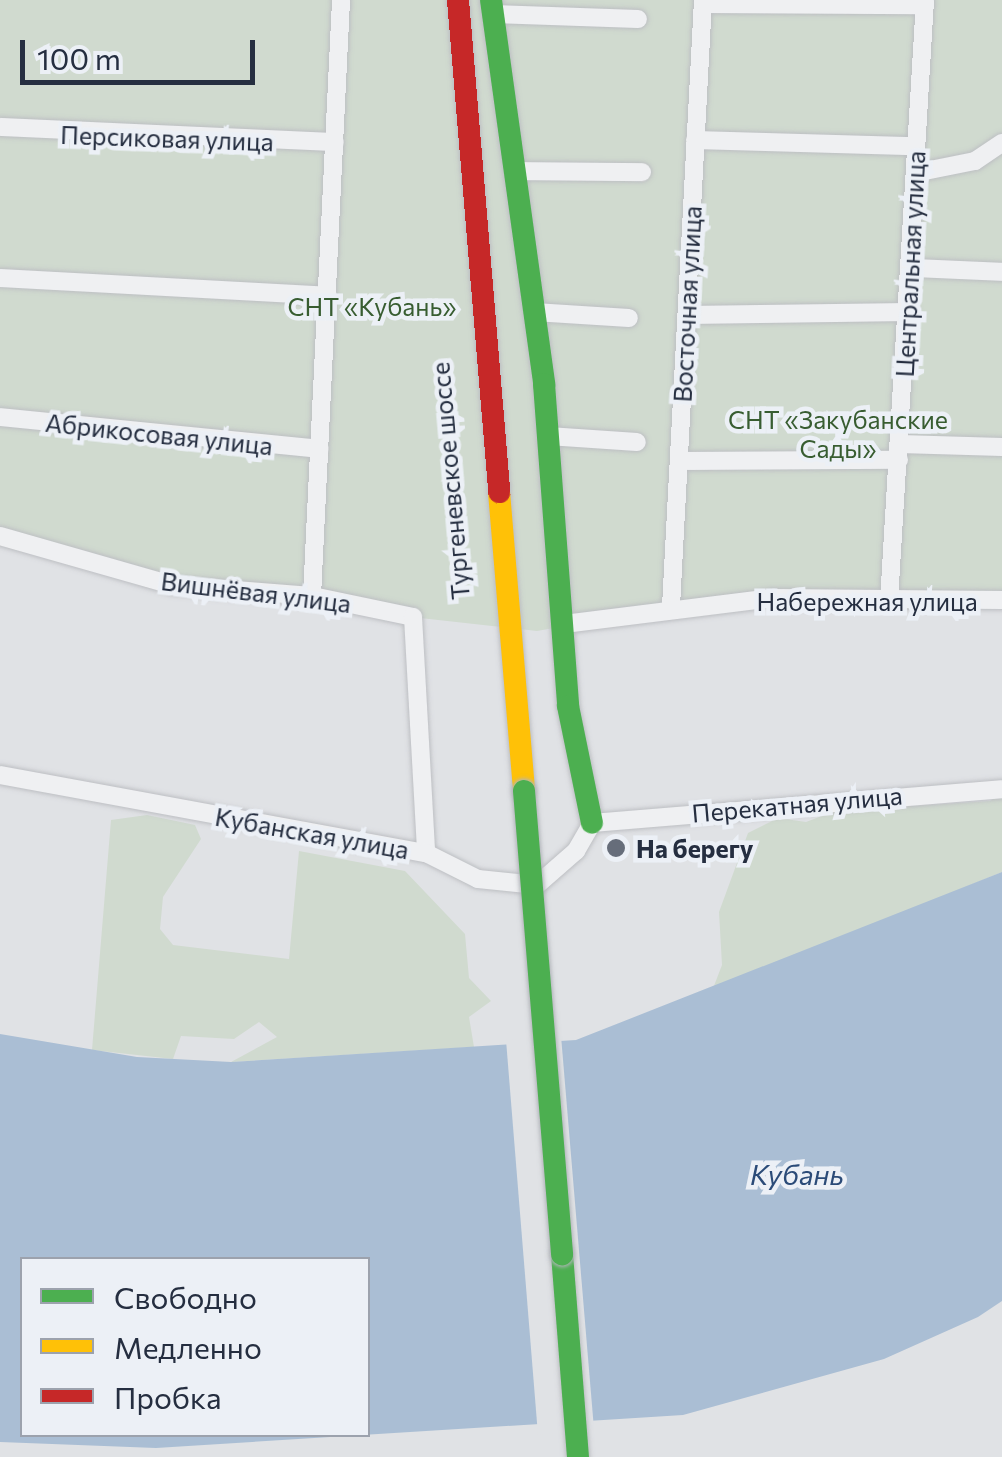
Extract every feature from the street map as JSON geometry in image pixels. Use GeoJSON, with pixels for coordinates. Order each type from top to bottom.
{"type":"FeatureCollection","features":[{"type":"Feature","properties":{"kind":"main road","name":"Тургеневское шоссе"},"geometry":{"type":"LineString","coordinates":[[437,0],[501,730],[523,782]]}},
{"type":"Feature","properties":{"kind":"main road","name":"Тургеневское шоссе"},"geometry":{"type":"LineString","coordinates":[[458,0],[578,1457]]}},
{"type":"Feature","properties":{"kind":"main road"},"geometry":{"type":"LineString","coordinates":[[492,7],[548,436],[568,706],[592,824]]}},
{"type":"Feature","properties":{"kind":"street"},"geometry":{"type":"LineString","coordinates":[[312,596],[341,0]]}},
{"type":"Feature","properties":{"kind":"street"},"geometry":{"type":"LineString","coordinates":[[703,2],[924,2]]}},
{"type":"Feature","properties":{"kind":"street","name":"Восточная улица"},"geometry":{"type":"LineString","coordinates":[[671,607],[703,2]]}},
{"type":"Feature","properties":{"kind":"street","name":"Центральная улица"},"geometry":{"type":"LineString","coordinates":[[889,594],[912,268],[924,2]]}},
{"type":"Feature","properties":{"kind":"street"},"geometry":{"type":"LineString","coordinates":[[492,7],[638,19]]}},
{"type":"Feature","properties":{"kind":"street","name":"Персиковая улица"},"geometry":{"type":"LineString","coordinates":[[0,128],[335,142]]}},
{"type":"Feature","properties":{"kind":"street"},"geometry":{"type":"LineString","coordinates":[[695,140],[915,146]]}},
{"type":"Feature","properties":{"kind":"street"},"geometry":{"type":"LineString","coordinates":[[915,173],[975,161],[1002,143]]}},
{"type":"Feature","properties":{"kind":"street"},"geometry":{"type":"LineString","coordinates":[[514,171],[642,172]]}},
{"type":"Feature","properties":{"kind":"street"},"geometry":{"type":"LineString","coordinates":[[912,268],[1002,272]]}},
{"type":"Feature","properties":{"kind":"street"},"geometry":{"type":"LineString","coordinates":[[0,278],[328,296]]}},
{"type":"Feature","properties":{"kind":"street"},"geometry":{"type":"LineString","coordinates":[[534,312],[629,318]]}},
{"type":"Feature","properties":{"kind":"street"},"geometry":{"type":"LineString","coordinates":[[686,314],[909,312]]}},
{"type":"Feature","properties":{"kind":"street","name":"Абрикосовая улица"},"geometry":{"type":"LineString","coordinates":[[0,417],[319,449]]}},
{"type":"Feature","properties":{"kind":"street"},"geometry":{"type":"LineString","coordinates":[[548,436],[637,442]]}},
{"type":"Feature","properties":{"kind":"street"},"geometry":{"type":"LineString","coordinates":[[679,460],[1002,447]]}},
{"type":"Feature","properties":{"kind":"street","name":"Вишнёвая улица"},"geometry":{"type":"LineString","coordinates":[[0,536],[172,585],[312,596],[413,617],[419,632],[426,853]]}},
{"type":"Feature","properties":{"kind":"street","name":"Набережная улица"},"geometry":{"type":"LineString","coordinates":[[671,607],[889,594],[1002,600]]}},
{"type":"Feature","properties":{"kind":"street"},"geometry":{"type":"LineString","coordinates":[[564,624],[671,607]]}},
{"type":"Feature","properties":{"kind":"street","name":"Кубанская улица"},"geometry":{"type":"LineString","coordinates":[[0,774],[426,853],[478,879],[537,885],[576,851],[592,824]]}},
{"type":"Feature","properties":{"kind":"street","name":"Перекатная улица"},"geometry":{"type":"LineString","coordinates":[[592,824],[1002,789]]}},
{"type":"Feature","properties":{"kind":"green space","name":"СНТ «Кубань»"},"geometry":{"type":"Polygon","coordinates":[[[0,0],[1002,0],[1002,605],[671,607],[537,631],[177,591],[0,540],[0,0]]]}},
{"type":"Feature","properties":{"kind":"green space"},"geometry":{"type":"Polygon","coordinates":[[[1002,792],[1002,872],[712,991],[722,965],[719,912],[748,833],[778,818],[806,822],[835,811],[990,801],[1002,792]]]}},
{"type":"Feature","properties":{"kind":"green space"},"geometry":{"type":"Polygon","coordinates":[[[147,815],[195,825],[201,839],[163,897],[160,929],[173,945],[289,959],[299,851],[405,871],[465,934],[469,978],[491,1001],[469,1017],[474,1047],[231,1062],[277,1037],[259,1022],[234,1039],[181,1036],[173,1059],[92,1050],[111,820],[147,815]]]}},
{"type":"Feature","properties":{"kind":"water","name":"Кубань"},"geometry":{"type":"Polygon","coordinates":[[[1002,872],[1002,1301],[978,1317],[884,1359],[683,1415],[370,1435],[370,1257],[20,1257],[20,1437],[332,1437],[156,1448],[0,1442],[0,1034],[137,1057],[231,1062],[576,1040],[1002,872]]]}},
{"type":"Feature","properties":{"kind":"pier"},"geometry":{"type":"Polygon","coordinates":[[[561,1036],[594,1429],[538,1435],[506,1040],[561,1036]]]}},
{"type":"Feature","properties":{"kind":"traffic: fast"},"geometry":{"type":"LineString","coordinates":[[491,0],[544,384],[568,706],[592,823]]}},
{"type":"Feature","properties":{"kind":"traffic: fast"},"geometry":{"type":"LineString","coordinates":[[524,791],[562,1254]]}},
{"type":"Feature","properties":{"kind":"traffic: fast"},"geometry":{"type":"LineString","coordinates":[[562,1254],[578,1457]]}},
{"type":"Feature","properties":{"kind":"traffic: slow"},"geometry":{"type":"LineString","coordinates":[[499,492],[524,791]]}},
{"type":"Feature","properties":{"kind":"traffic: jam"},"geometry":{"type":"LineString","coordinates":[[458,0],[499,492]]}},
{"type":"Feature","properties":{"kind":"place","name":"На берегу"},"geometry":{"type":"Point","coordinates":[616,848]}},
{"type":"Feature","properties":{"kind":"park label","name":"СНТ «Закубанские Сады»"},"geometry":{"type":"Point","coordinates":[838,434]}}]}
